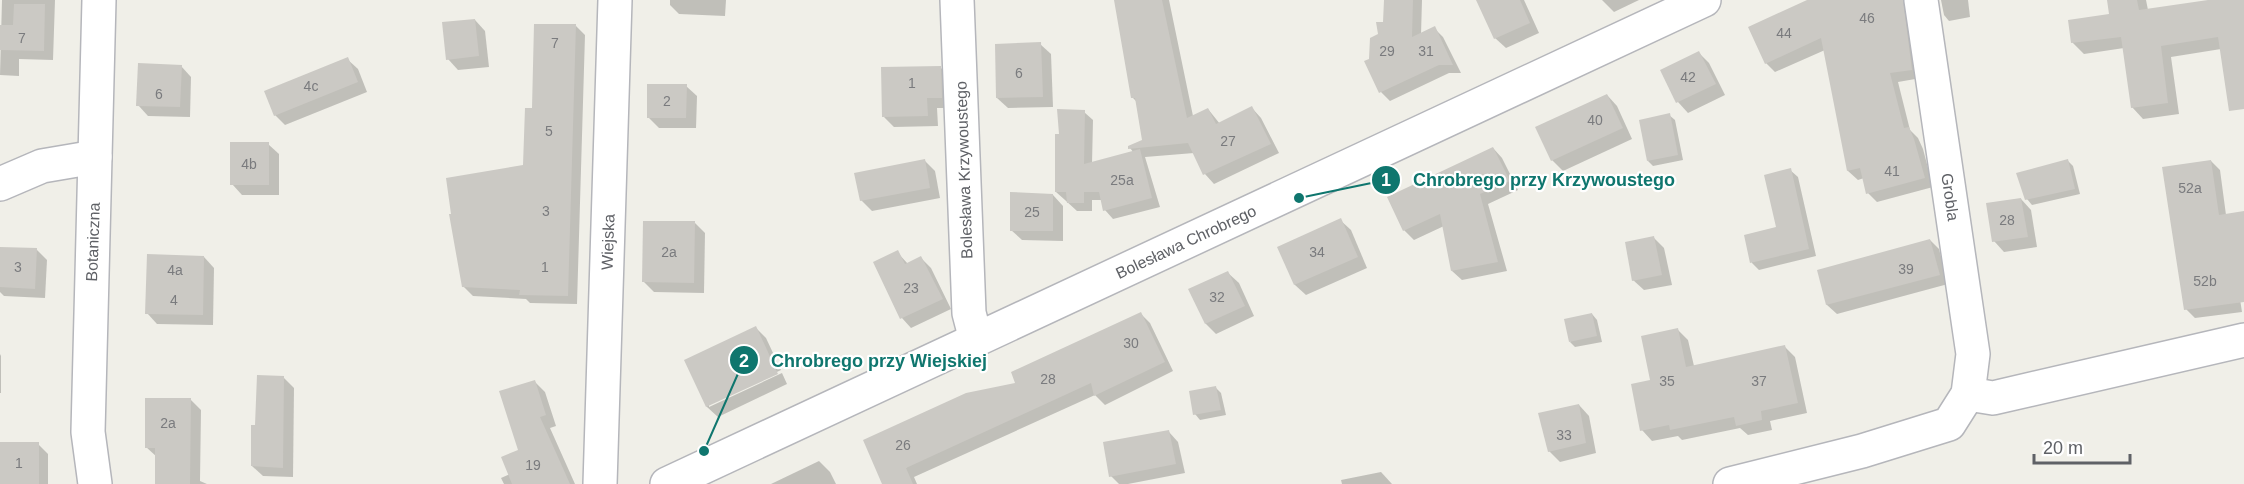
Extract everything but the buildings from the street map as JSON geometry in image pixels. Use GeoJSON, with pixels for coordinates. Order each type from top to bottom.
{"type":"FeatureCollection","features":[{"type":"Feature","properties":{"kind":"street","name":"Botaniczna"},"geometry":{"type":"LineString","coordinates":[[95,484],[88,432],[99,0]]}},
{"type":"Feature","properties":{"kind":"street","name":"Wiejska"},"geometry":{"type":"LineString","coordinates":[[600,484],[615,0]]}},
{"type":"Feature","properties":{"kind":"street","name":"Bolesława Krzywoustego"},"geometry":{"type":"LineString","coordinates":[[957,0],[969,313],[976,340]]}},
{"type":"Feature","properties":{"kind":"street","name":"Bolesława Chrobrego"},"geometry":{"type":"LineString","coordinates":[[667,484],[1704,0]]}},
{"type":"Feature","properties":{"kind":"street","name":"Grobla"},"geometry":{"type":"LineString","coordinates":[[1730,484],[1862,451],[1949,423],[1968,394],[1973,354],[1921,0]]}},
{"type":"Feature","properties":{"kind":"street"},"geometry":{"type":"LineString","coordinates":[[0,184],[42,166],[96,157]]}},
{"type":"Feature","properties":{"kind":"street"},"geometry":{"type":"LineString","coordinates":[[1968,394],[1993,398],[2244,340]]}},
{"type":"Feature","properties":{"kind":"place","name":"Chrobrego przy Krzywoustego"},"geometry":{"type":"Point","coordinates":[1299,198]}},
{"type":"Feature","properties":{"kind":"place","name":"Chrobrego przy Wiejskiej"},"geometry":{"type":"Point","coordinates":[704,451]}}]}
